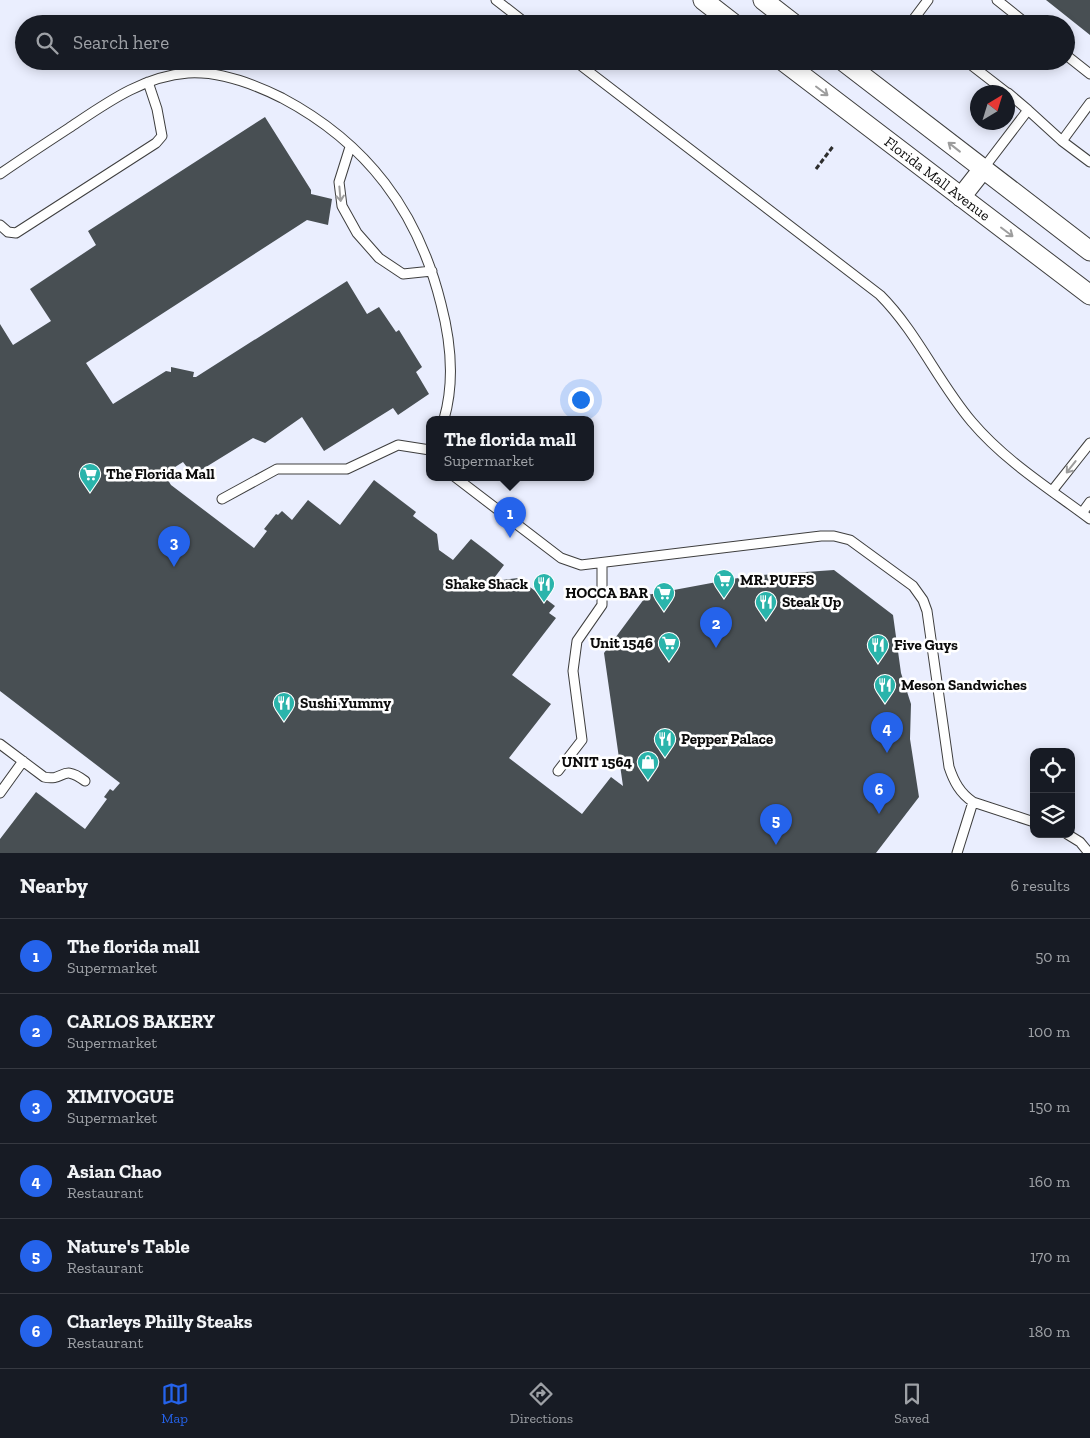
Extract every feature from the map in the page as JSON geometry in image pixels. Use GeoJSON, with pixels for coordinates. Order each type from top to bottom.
{"type":"FeatureCollection","features":[{"type":"Feature","properties":{"kind":"street"},"geometry":{"type":"LineString","coordinates":[[703,0],[722,15]]}},
{"type":"Feature","properties":{"kind":"street"},"geometry":{"type":"LineString","coordinates":[[763,0],[782,15]]}},
{"type":"Feature","properties":{"kind":"street","name":"Florida Mall Avenue"},"geometry":{"type":"LineString","coordinates":[[795,70],[1090,295]]}},
{"type":"Feature","properties":{"kind":"street"},"geometry":{"type":"LineString","coordinates":[[855,70],[1090,251]]}},
{"type":"Feature","properties":{"kind":"street"},"geometry":{"type":"LineString","coordinates":[[961,197],[983,170]]}},
{"type":"Feature","properties":{"kind":"lane"},"geometry":{"type":"LineString","coordinates":[[496,0],[515,15]]}},
{"type":"Feature","properties":{"kind":"lane"},"geometry":{"type":"LineString","coordinates":[[917,15],[928,0]]}},
{"type":"Feature","properties":{"kind":"lane"},"geometry":{"type":"LineString","coordinates":[[997,0],[1016,15]]}},
{"type":"Feature","properties":{"kind":"lane"},"geometry":{"type":"LineString","coordinates":[[1075,62],[1090,74]]}},
{"type":"Feature","properties":{"kind":"lane"},"geometry":{"type":"LineString","coordinates":[[587,70],[880,295],[909,329],[972,422],[1006,456],[1090,519]]}},
{"type":"Feature","properties":{"kind":"lane"},"geometry":{"type":"LineString","coordinates":[[978,70],[997,85]]}},
{"type":"Feature","properties":{"kind":"lane"},"geometry":{"type":"LineString","coordinates":[[0,174],[107,103],[148,82],[172,75],[196,73],[218,76],[246,83],[291,103],[323,124],[377,173],[400,203],[418,236],[432,272],[444,314],[450,353],[450,388],[445,416]]}},
{"type":"Feature","properties":{"kind":"lane"},"geometry":{"type":"LineString","coordinates":[[0,225],[8,232],[16,233],[156,143],[162,136],[148,82]]}},
{"type":"Feature","properties":{"kind":"lane"},"geometry":{"type":"LineString","coordinates":[[1015,99],[1062,141],[1090,162]]}},
{"type":"Feature","properties":{"kind":"lane"},"geometry":{"type":"LineString","coordinates":[[1062,141],[1090,103]]}},
{"type":"Feature","properties":{"kind":"lane"},"geometry":{"type":"LineString","coordinates":[[983,170],[1028,110]]}},
{"type":"Feature","properties":{"kind":"lane"},"geometry":{"type":"LineString","coordinates":[[350,147],[339,182],[342,206],[357,233],[379,258],[403,274],[432,272]]}},
{"type":"Feature","properties":{"kind":"lane"},"geometry":{"type":"LineString","coordinates":[[1052,491],[1090,443]]}},
{"type":"Feature","properties":{"kind":"lane"},"geometry":{"type":"LineString","coordinates":[[222,499],[278,468],[347,469],[398,445],[426,449]]}},
{"type":"Feature","properties":{"kind":"lane"},"geometry":{"type":"LineString","coordinates":[[460,481],[560,558],[581,565],[602,564],[821,536],[834,536],[850,540],[913,586],[923,600],[927,611],[950,767],[960,789],[974,802],[1030,821]]}},
{"type":"Feature","properties":{"kind":"lane"},"geometry":{"type":"LineString","coordinates":[[1082,513],[1090,502]]}},
{"type":"Feature","properties":{"kind":"lane"},"geometry":{"type":"LineString","coordinates":[[558,772],[582,740],[573,671],[578,641],[602,605],[602,564]]}},
{"type":"Feature","properties":{"kind":"lane"},"geometry":{"type":"LineString","coordinates":[[0,744],[44,777],[50,778],[67,772],[74,772],[86,781]]}},
{"type":"Feature","properties":{"kind":"lane"},"geometry":{"type":"LineString","coordinates":[[0,793],[23,761]]}},
{"type":"Feature","properties":{"kind":"lane"},"geometry":{"type":"LineString","coordinates":[[956,853],[974,802]]}},
{"type":"Feature","properties":{"kind":"lane"},"geometry":{"type":"LineString","coordinates":[[1074,838],[1080,842],[1089,853]]}},
{"type":"Feature","properties":{"kind":"path"},"geometry":{"type":"LineString","coordinates":[[816,169],[834,146]]}},
{"type":"Feature","properties":{"kind":"building"},"geometry":{"type":"Polygon","coordinates":[[[1046,0],[1090,0],[1090,35],[1075,23],[1075,15],[1065,15],[1046,0]]]}},
{"type":"Feature","properties":{"kind":"building","name":"The Florida Mall"},"geometry":{"type":"Polygon","coordinates":[[[265,117],[311,190],[311,194],[332,199],[328,225],[307,220],[86,363],[113,404],[166,371],[171,372],[171,367],[194,372],[193,377],[196,377],[347,281],[367,314],[379,307],[396,332],[399,330],[422,367],[416,372],[429,394],[398,415],[393,408],[324,451],[302,417],[265,443],[253,438],[193,475],[183,462],[164,474],[171,485],[254,548],[267,531],[264,529],[276,514],[278,515],[282,511],[292,520],[308,500],[340,525],[374,480],[416,512],[413,516],[437,534],[439,550],[453,560],[471,539],[488,552],[504,565],[485,590],[501,588],[502,580],[518,578],[555,606],[549,613],[556,618],[512,675],[551,704],[509,758],[582,814],[611,777],[623,786],[604,653],[647,595],[749,576],[834,570],[893,615],[901,673],[911,704],[910,739],[919,797],[876,853],[0,853],[0,839],[36,792],[85,829],[107,799],[104,797],[110,789],[113,791],[120,783],[0,691],[0,324],[13,345],[51,321],[30,289],[96,245],[88,231],[265,117]]]}},
{"type":"Feature","properties":{"kind":"place","name":"The Florida Mall"},"geometry":{"type":"Point","coordinates":[90,493]}},
{"type":"Feature","properties":{"kind":"place","name":"The florida mall"},"geometry":{"type":"Point","coordinates":[510,538]}},
{"type":"Feature","properties":{"kind":"place","name":"XIMIVOGUE"},"geometry":{"type":"Point","coordinates":[174,567]}},
{"type":"Feature","properties":{"kind":"place","name":"MR. PUFFS"},"geometry":{"type":"Point","coordinates":[724,599]}},
{"type":"Feature","properties":{"kind":"place","name":"Shake Shack"},"geometry":{"type":"Point","coordinates":[544,603]}},
{"type":"Feature","properties":{"kind":"place","name":"HOCCA BAR"},"geometry":{"type":"Point","coordinates":[664,612]}},
{"type":"Feature","properties":{"kind":"place","name":"Steak Up"},"geometry":{"type":"Point","coordinates":[766,621]}},
{"type":"Feature","properties":{"kind":"place","name":"CARLOS BAKERY"},"geometry":{"type":"Point","coordinates":[716,648]}},
{"type":"Feature","properties":{"kind":"place","name":"Unit 1546"},"geometry":{"type":"Point","coordinates":[669,662]}},
{"type":"Feature","properties":{"kind":"place","name":"Five Guys"},"geometry":{"type":"Point","coordinates":[878,664]}},
{"type":"Feature","properties":{"kind":"place","name":"Meson Sandwiches"},"geometry":{"type":"Point","coordinates":[885,704]}},
{"type":"Feature","properties":{"kind":"place","name":"Sushi Yummy"},"geometry":{"type":"Point","coordinates":[284,722]}},
{"type":"Feature","properties":{"kind":"place","name":"Asian Chao"},"geometry":{"type":"Point","coordinates":[887,753]}},
{"type":"Feature","properties":{"kind":"place","name":"Pepper Palace"},"geometry":{"type":"Point","coordinates":[665,758]}},
{"type":"Feature","properties":{"kind":"place","name":"UNIT 1564"},"geometry":{"type":"Point","coordinates":[648,781]}},
{"type":"Feature","properties":{"kind":"place","name":"Charleys Philly Steaks"},"geometry":{"type":"Point","coordinates":[879,814]}},
{"type":"Feature","properties":{"kind":"place","name":"Nature's Table"},"geometry":{"type":"Point","coordinates":[776,845]}}]}
